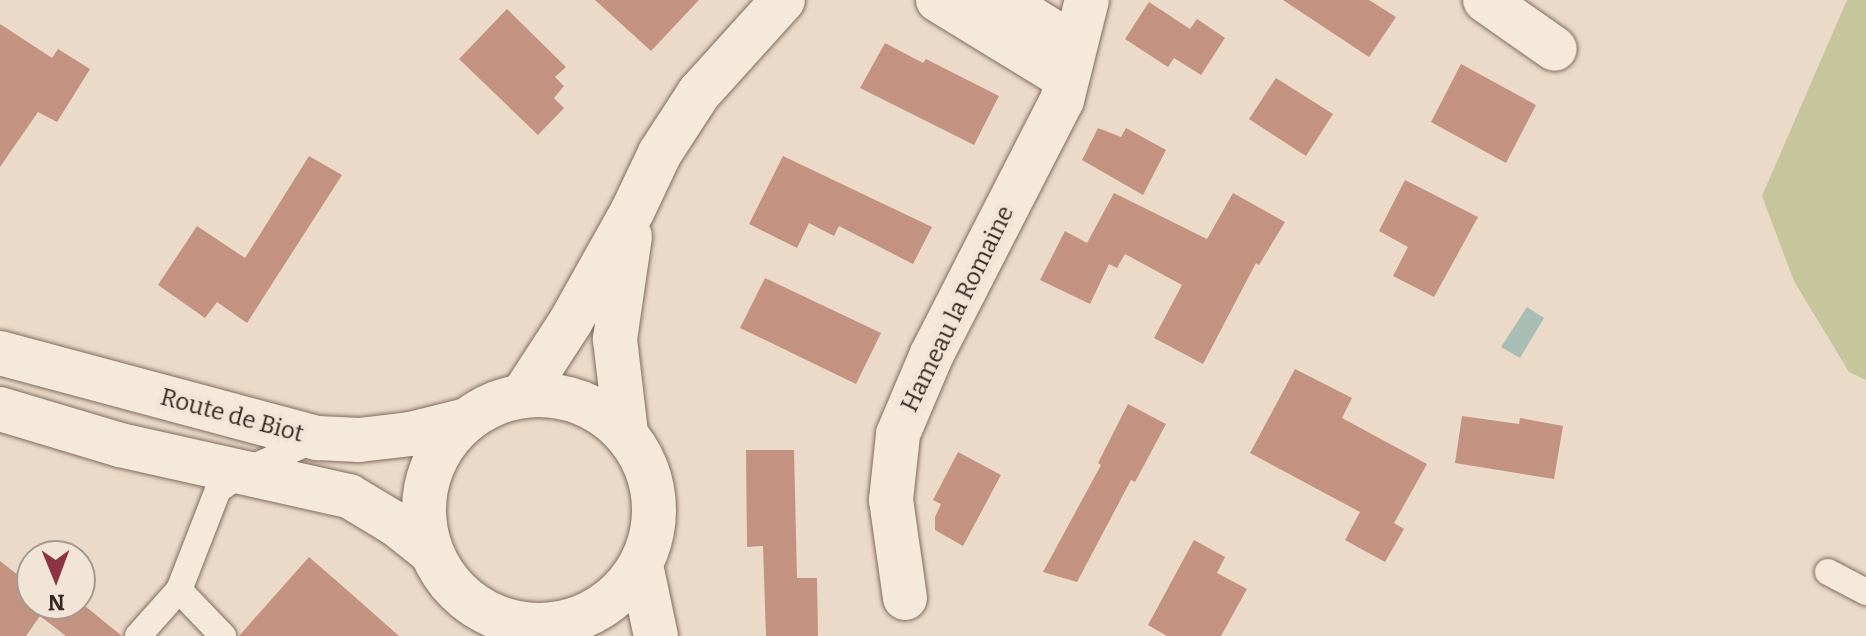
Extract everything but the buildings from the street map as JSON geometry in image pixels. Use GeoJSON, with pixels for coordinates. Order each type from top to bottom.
{"type":"FeatureCollection","features":[{"type":"Feature","properties":{"kind":"main road"},"geometry":{"type":"LineString","coordinates":[[523,395],[571,321],[633,210],[660,153],[699,93],[783,0]]}},
{"type":"Feature","properties":{"kind":"main road"},"geometry":{"type":"LineString","coordinates":[[938,0],[1070,62]]}},
{"type":"Feature","properties":{"kind":"main road"},"geometry":{"type":"LineString","coordinates":[[1002,0],[1070,62]]}},
{"type":"Feature","properties":{"kind":"main road","name":"Hameau la Romaine"},"geometry":{"type":"LineString","coordinates":[[905,598],[891,500],[898,434],[932,354],[1062,100],[1087,0]]}},
{"type":"Feature","properties":{"kind":"main road"},"geometry":{"type":"LineString","coordinates":[[1485,0],[1555,49]]}},
{"type":"Feature","properties":{"kind":"main road"},"geometry":{"type":"LineString","coordinates":[[626,433],[615,339],[633,210]]}},
{"type":"Feature","properties":{"kind":"main road","name":"Route de Biot"},"geometry":{"type":"LineString","coordinates":[[0,353],[318,438],[359,440],[410,434],[467,420]]}},
{"type":"Feature","properties":{"kind":"main road"},"geometry":{"type":"LineString","coordinates":[[523,395],[561,396],[597,410],[626,433],[645,463],[655,497],[653,532],[641,565],[622,591],[597,610],[547,631],[502,620],[472,604],[448,581],[431,552],[423,517],[427,480],[443,447],[467,420],[493,404],[523,395]]}},
{"type":"Feature","properties":{"kind":"main road","name":"Route de Biot"},"geometry":{"type":"LineString","coordinates":[[0,409],[120,445],[349,496],[431,552]]}},
{"type":"Feature","properties":{"kind":"main road"},"geometry":{"type":"LineString","coordinates":[[641,565],[656,636]]}},
{"type":"Feature","properties":{"kind":"lane"},"geometry":{"type":"LineString","coordinates":[[138,636],[179,590],[218,490],[243,472],[318,438]]}},
{"type":"Feature","properties":{"kind":"lane"},"geometry":{"type":"LineString","coordinates":[[1828,572],[1866,592]]}},
{"type":"Feature","properties":{"kind":"lane"},"geometry":{"type":"LineString","coordinates":[[179,590],[223,636]]}},
{"type":"Feature","properties":{"kind":"shaded area"},"geometry":{"type":"Polygon","coordinates":[[[1847,0],[1866,0],[1866,380],[1849,372],[1794,281],[1762,196],[1847,0]]]}},
{"type":"Feature","properties":{"kind":"shaded area"},"geometry":{"type":"Polygon","coordinates":[[[1527,307],[1544,318],[1520,358],[1501,347],[1527,307]]]}}]}
